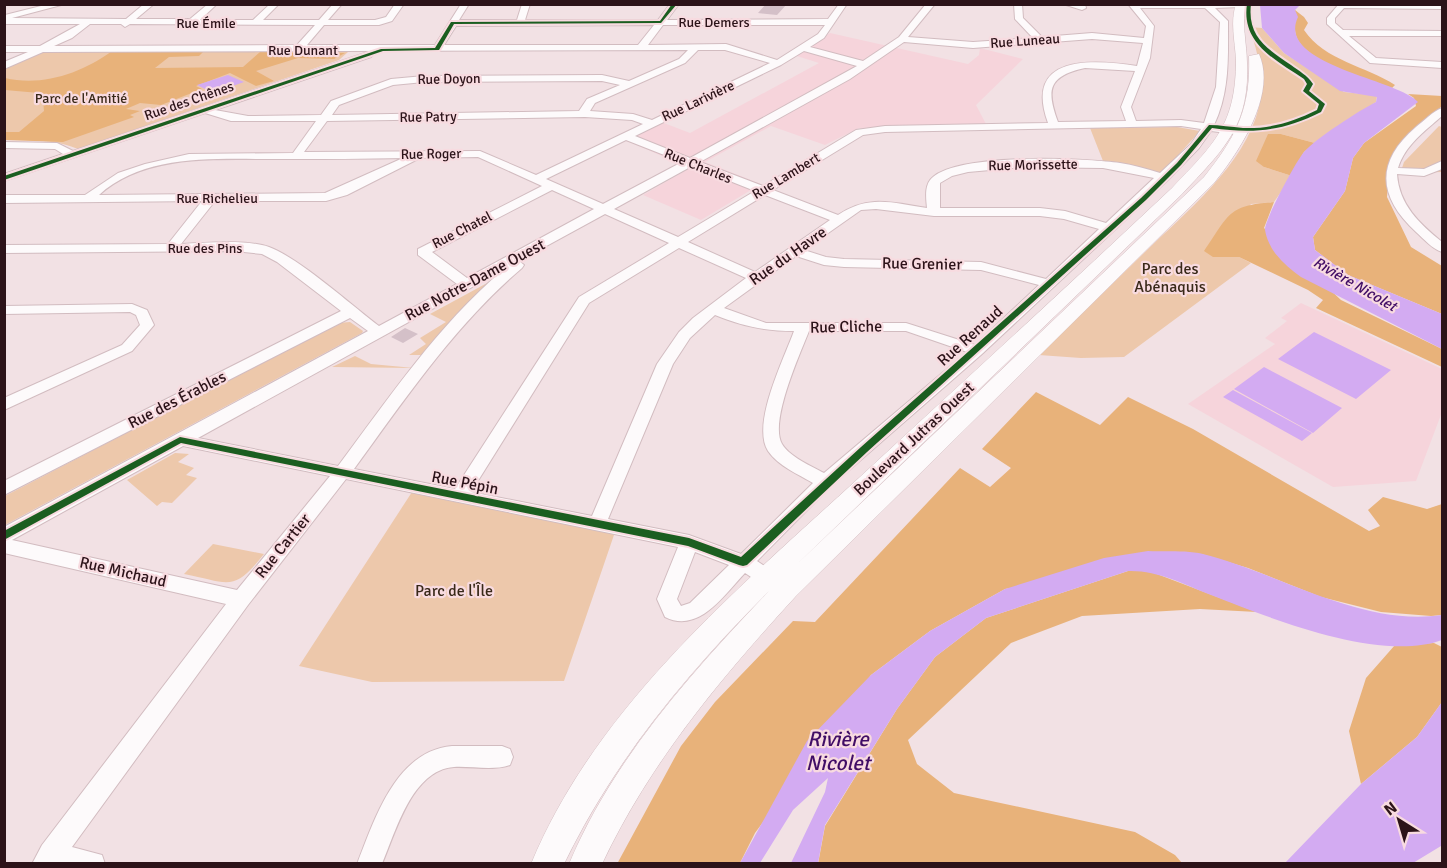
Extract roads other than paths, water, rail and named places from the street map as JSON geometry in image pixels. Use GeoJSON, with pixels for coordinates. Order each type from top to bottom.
{"type":"FeatureCollection","features":[{"type":"Feature","properties":{"kind":"main road","name":"Boulevard Jutras Ouest"},"geometry":{"type":"LineString","coordinates":[[547,864],[577,807],[646,706],[768,578],[1177,191],[1222,143],[1242,83],[1241,39],[1237,16],[1241,7]]}},
{"type":"Feature","properties":{"kind":"main road","name":"Boulevard Jutras Ouest"},"geometry":{"type":"LineString","coordinates":[[585,864],[610,813],[669,723],[723,657],[787,590],[1193,196],[1227,159],[1228,129]]}},
{"type":"Feature","properties":{"kind":"street","name":"Rue Émile"},"geometry":{"type":"LineString","coordinates":[[4,20],[62,4]]}},
{"type":"Feature","properties":{"kind":"street"},"geometry":{"type":"LineString","coordinates":[[125,24],[150,4]]}},
{"type":"Feature","properties":{"kind":"street"},"geometry":{"type":"LineString","coordinates":[[191,23],[213,4]]}},
{"type":"Feature","properties":{"kind":"street"},"geometry":{"type":"LineString","coordinates":[[255,23],[275,4]]}},
{"type":"Feature","properties":{"kind":"street"},"geometry":{"type":"LineString","coordinates":[[298,50],[338,4]]}},
{"type":"Feature","properties":{"kind":"street","name":"Rue Émile"},"geometry":{"type":"LineString","coordinates":[[4,20],[86,24],[380,22],[389,20],[400,4]]}},
{"type":"Feature","properties":{"kind":"street"},"geometry":{"type":"LineString","coordinates":[[437,49],[465,4]]}},
{"type":"Feature","properties":{"kind":"street"},"geometry":{"type":"LineString","coordinates":[[520,23],[526,4]]}},
{"type":"Feature","properties":{"kind":"street"},"geometry":{"type":"LineString","coordinates":[[641,47],[675,4]]}},
{"type":"Feature","properties":{"kind":"street","name":"Rue Larivière"},"geometry":{"type":"LineString","coordinates":[[537,179],[778,63],[821,36],[843,4]]}},
{"type":"Feature","properties":{"kind":"street","name":"Rue Notre-Dame Ouest"},"geometry":{"type":"LineString","coordinates":[[4,536],[866,65],[902,39],[931,4]]}},
{"type":"Feature","properties":{"kind":"street"},"geometry":{"type":"LineString","coordinates":[[1018,4],[1019,19],[1040,40]]}},
{"type":"Feature","properties":{"kind":"street"},"geometry":{"type":"LineString","coordinates":[[1067,4],[1082,8],[1082,4]]}},
{"type":"Feature","properties":{"kind":"street"},"geometry":{"type":"LineString","coordinates":[[1133,5],[1241,7]]}},
{"type":"Feature","properties":{"kind":"street"},"geometry":{"type":"LineString","coordinates":[[1132,124],[1126,107],[1148,41],[1150,23],[1133,5]]}},
{"type":"Feature","properties":{"kind":"street","name":"Rue Renaud"},"geometry":{"type":"LineString","coordinates":[[689,542],[667,599],[672,611],[679,615],[687,615],[697,609],[825,482],[977,351],[1164,178],[1195,146],[1228,129],[1220,101],[1224,21],[1207,5]]}},
{"type":"Feature","properties":{"kind":"street"},"geometry":{"type":"LineString","coordinates":[[1443,7],[1343,5],[1330,21],[1339,33],[1368,58],[1378,62],[1443,65]]}},
{"type":"Feature","properties":{"kind":"street","name":"Rue Demers"},"geometry":{"type":"LineString","coordinates":[[453,23],[832,22]]}},
{"type":"Feature","properties":{"kind":"street"},"geometry":{"type":"LineString","coordinates":[[4,66],[86,24]]}},
{"type":"Feature","properties":{"kind":"street"},"geometry":{"type":"LineString","coordinates":[[1339,33],[1443,33]]}},
{"type":"Feature","properties":{"kind":"street","name":"Rue Luneau"},"geometry":{"type":"LineString","coordinates":[[902,39],[964,45],[1102,36],[1148,41]]}},
{"type":"Feature","properties":{"kind":"street"},"geometry":{"type":"LineString","coordinates":[[582,115],[591,101],[682,61],[695,48]]}},
{"type":"Feature","properties":{"kind":"street","name":"Rue Dunant"},"geometry":{"type":"LineString","coordinates":[[4,49],[732,48],[778,63]]}},
{"type":"Feature","properties":{"kind":"street"},"geometry":{"type":"LineString","coordinates":[[804,48],[866,65]]}},
{"type":"Feature","properties":{"kind":"street","name":"Rue des Chênes"},"geometry":{"type":"LineString","coordinates":[[4,178],[383,50]]}},
{"type":"Feature","properties":{"kind":"street"},"geometry":{"type":"LineString","coordinates":[[1054,125],[1044,99],[1050,81],[1057,73],[1092,64],[1140,69]]}},
{"type":"Feature","properties":{"kind":"street","name":"Rue Doyon"},"geometry":{"type":"LineString","coordinates":[[297,155],[322,118],[340,100],[402,80],[602,78],[632,84]]}},
{"type":"Feature","properties":{"kind":"street","name":"Rue Patry"},"geometry":{"type":"LineString","coordinates":[[206,110],[238,118],[617,115],[651,123]]}},
{"type":"Feature","properties":{"kind":"street"},"geometry":{"type":"LineString","coordinates":[[1443,111],[1406,142],[1395,158],[1391,170],[1396,200],[1408,220],[1443,248]]}},
{"type":"Feature","properties":{"kind":"street"},"geometry":{"type":"LineString","coordinates":[[1430,122],[1443,125]]}},
{"type":"Feature","properties":{"kind":"street","name":"Rue Lambert"},"geometry":{"type":"LineString","coordinates":[[459,497],[532,384],[577,308],[600,289],[848,138],[865,131],[1054,125],[1181,123],[1228,129]]}},
{"type":"Feature","properties":{"kind":"street","name":"Rue Charles"},"geometry":{"type":"LineString","coordinates":[[625,136],[840,220]]}},
{"type":"Feature","properties":{"kind":"street"},"geometry":{"type":"LineString","coordinates":[[4,145],[57,146],[72,155]]}},
{"type":"Feature","properties":{"kind":"street","name":"Rue Richelieu"},"geometry":{"type":"LineString","coordinates":[[4,200],[333,196],[420,154]]}},
{"type":"Feature","properties":{"kind":"street","name":"Rue Roger"},"geometry":{"type":"LineString","coordinates":[[89,198],[108,183],[173,160],[189,157],[480,154],[756,277]]}},
{"type":"Feature","properties":{"kind":"street","name":"Rue Morissette"},"geometry":{"type":"LineString","coordinates":[[934,212],[933,187],[938,178],[946,173],[977,166],[1107,164],[1134,168],[1164,178]]}},
{"type":"Feature","properties":{"kind":"street"},"geometry":{"type":"LineString","coordinates":[[1391,170],[1419,174],[1434,170],[1443,164]]}},
{"type":"Feature","properties":{"kind":"street","name":"Rue Chatel"},"geometry":{"type":"LineString","coordinates":[[467,285],[423,252],[551,186]]}},
{"type":"Feature","properties":{"kind":"street"},"geometry":{"type":"LineString","coordinates":[[171,248],[211,198]]}},
{"type":"Feature","properties":{"kind":"street","name":"Rue du Havre"},"geometry":{"type":"LineString","coordinates":[[597,524],[665,364],[684,335],[756,277],[865,205],[934,212],[1040,212],[1065,215],[1109,228]]}},
{"type":"Feature","properties":{"kind":"street"},"geometry":{"type":"LineString","coordinates":[[1422,232],[1443,232]]}},
{"type":"Feature","properties":{"kind":"street","name":"Rue Cartier"},"geometry":{"type":"LineString","coordinates":[[48,859],[241,599],[341,474],[434,350],[489,289],[540,244]]}},
{"type":"Feature","properties":{"kind":"street","name":"Rue des Pins"},"geometry":{"type":"LineString","coordinates":[[4,249],[234,247],[265,250],[282,259],[378,332]]}},
{"type":"Feature","properties":{"kind":"street","name":"Rue Grenier"},"geometry":{"type":"LineString","coordinates":[[795,251],[824,261],[844,263],[981,266],[1049,284]]}},
{"type":"Feature","properties":{"kind":"street"},"geometry":{"type":"LineString","coordinates":[[4,310],[132,308],[142,313],[147,325],[127,348],[4,405]]}},
{"type":"Feature","properties":{"kind":"street","name":"Rue Cliche"},"geometry":{"type":"LineString","coordinates":[[714,309],[754,325],[803,328],[906,327],[936,335],[977,351]]}},
{"type":"Feature","properties":{"kind":"street","name":"Rue des Érables"},"geometry":{"type":"LineString","coordinates":[[4,489],[350,312]]}},
{"type":"Feature","properties":{"kind":"street"},"geometry":{"type":"LineString","coordinates":[[803,328],[785,376],[770,433],[773,446],[825,482]]}},
{"type":"Feature","properties":{"kind":"street","name":"Rue Pépin"},"geometry":{"type":"LineString","coordinates":[[180,440],[689,542],[743,562],[787,590]]}},
{"type":"Feature","properties":{"kind":"street","name":"Rue Michaud"},"geometry":{"type":"LineString","coordinates":[[4,546],[241,599]]}},
{"type":"Feature","properties":{"kind":"street"},"geometry":{"type":"LineString","coordinates":[[369,864],[411,778],[422,766],[436,759],[502,757]]}},
{"type":"Feature","properties":{"kind":"street"},"geometry":{"type":"LineString","coordinates":[[48,859],[93,864]]}},
{"type":"Feature","properties":{"kind":"water","name":"Rivière Nicolet"},"geometry":{"type":"Polygon","coordinates":[[[1260,5],[1300,5],[1295,10],[1298,17],[1296,33],[1304,47],[1321,59],[1388,86],[1418,102],[1364,143],[1353,158],[1345,191],[1313,237],[1315,250],[1348,275],[1442,314],[1442,349],[1301,277],[1283,263],[1273,251],[1265,230],[1266,224],[1281,191],[1304,152],[1338,125],[1376,102],[1377,97],[1340,91],[1284,53],[1262,28],[1260,5]]]}},
{"type":"Feature","properties":{"kind":"water"},"geometry":{"type":"Polygon","coordinates":[[[228,75],[244,82],[213,93],[197,85],[228,75]]]}},
{"type":"Feature","properties":{"kind":"water"},"geometry":{"type":"Polygon","coordinates":[[[1314,332],[1391,370],[1356,399],[1278,359],[1314,332]]]}},
{"type":"Feature","properties":{"kind":"water"},"geometry":{"type":"Polygon","coordinates":[[[1264,367],[1342,408],[1313,433],[1234,389],[1264,367]]]}},
{"type":"Feature","properties":{"kind":"water"},"geometry":{"type":"Polygon","coordinates":[[[1233,390],[1312,433],[1302,441],[1223,397],[1233,390]]]}},
{"type":"Feature","properties":{"kind":"water","name":"Rivière Nicolet"},"geometry":{"type":"Polygon","coordinates":[[[1148,551],[1203,554],[1351,606],[1381,613],[1412,617],[1442,615],[1442,640],[1417,646],[1388,646],[1325,635],[1263,615],[1160,575],[1128,571],[986,618],[935,657],[897,709],[825,825],[818,863],[791,863],[825,792],[828,778],[793,810],[760,863],[740,863],[807,741],[871,675],[930,631],[1005,589],[1104,558],[1148,551]]]}},
{"type":"Feature","properties":{"kind":"water"},"geometry":{"type":"Polygon","coordinates":[[[1442,702],[1441,846],[1413,863],[1285,863],[1361,784],[1417,737],[1442,702]]]}},
{"type":"Feature","properties":{"kind":"park label","name":"Parc de l'Amitié"},"geometry":{"type":"Point","coordinates":[81,98]}},
{"type":"Feature","properties":{"kind":"park label","name":"Parc des Abénaquis"},"geometry":{"type":"Point","coordinates":[1170,278]}},
{"type":"Feature","properties":{"kind":"park label","name":"Parc de l'Île"},"geometry":{"type":"Point","coordinates":[454,591]}}]}
